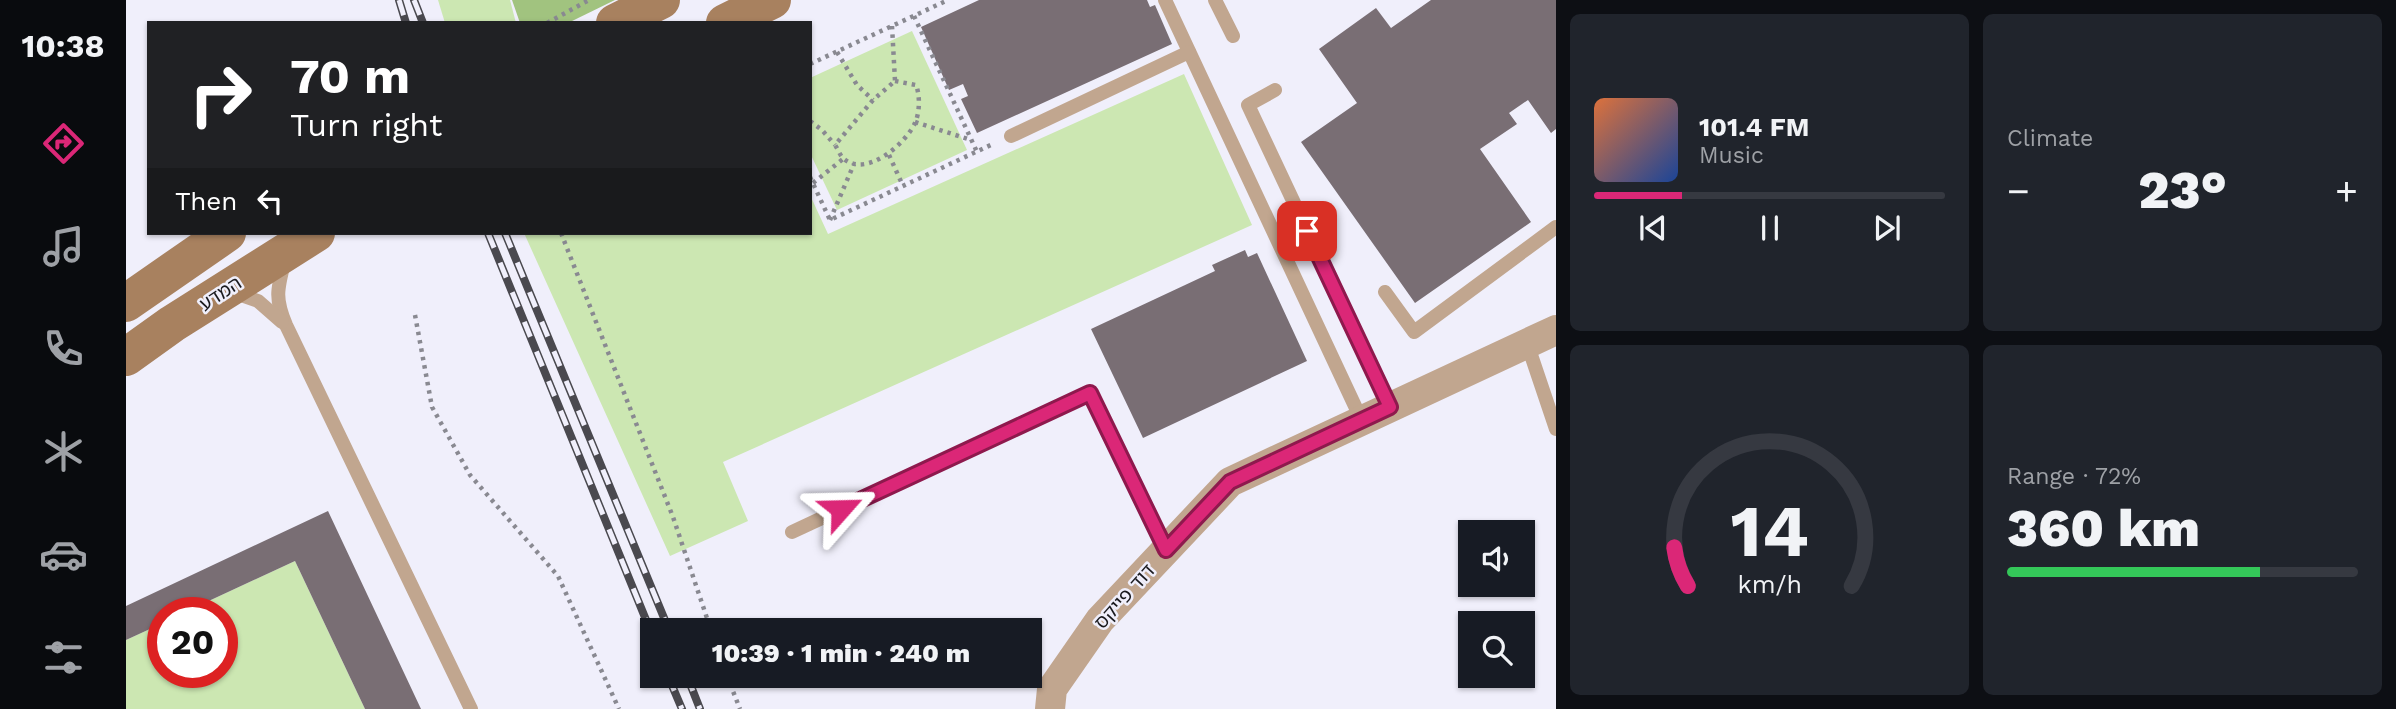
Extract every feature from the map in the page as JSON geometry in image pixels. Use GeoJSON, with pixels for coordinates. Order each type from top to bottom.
{"type":"FeatureCollection","features":[{"type":"Feature","properties":{"kind":"main road"},"geometry":{"type":"LineString","coordinates":[[619,21],[661,0]]}},
{"type":"Feature","properties":{"kind":"main road"},"geometry":{"type":"LineString","coordinates":[[730,21],[772,0]]}},
{"type":"Feature","properties":{"kind":"main road"},"geometry":{"type":"LineString","coordinates":[[126,303],[224,235]]}},
{"type":"Feature","properties":{"kind":"main road","name":"המדע"},"geometry":{"type":"LineString","coordinates":[[126,357],[301,242]]}},
{"type":"Feature","properties":{"kind":"street","name":"דוד פייקס"},"geometry":{"type":"LineString","coordinates":[[1050,709],[1052,689],[1100,620],[1230,482],[1556,330]]}},
{"type":"Feature","properties":{"kind":"lane"},"geometry":{"type":"LineString","coordinates":[[1165,0],[1362,421]]}},
{"type":"Feature","properties":{"kind":"lane"},"geometry":{"type":"LineString","coordinates":[[1215,0],[1233,36]]}},
{"type":"Feature","properties":{"kind":"lane"},"geometry":{"type":"LineString","coordinates":[[1011,136],[1189,52]]}},
{"type":"Feature","properties":{"kind":"lane"},"geometry":{"type":"LineString","coordinates":[[1275,90],[1248,105],[1390,407]]}},
{"type":"Feature","properties":{"kind":"lane"},"geometry":{"type":"LineString","coordinates":[[1385,292],[1414,332],[1556,228]]}},
{"type":"Feature","properties":{"kind":"lane"},"geometry":{"type":"LineString","coordinates":[[301,242],[277,291],[278,306],[471,709]]}},
{"type":"Feature","properties":{"kind":"lane"},"geometry":{"type":"LineString","coordinates":[[225,290],[258,301],[286,325]]}},
{"type":"Feature","properties":{"kind":"lane"},"geometry":{"type":"LineString","coordinates":[[1527,344],[1556,429]]}},
{"type":"Feature","properties":{"kind":"lane"},"geometry":{"type":"LineString","coordinates":[[792,532],[1090,393],[1166,550]]}},
{"type":"Feature","properties":{"kind":"path"},"geometry":{"type":"LineString","coordinates":[[551,21],[589,0]]}},
{"type":"Feature","properties":{"kind":"path"},"geometry":{"type":"LineString","coordinates":[[812,63],[948,0]]}},
{"type":"Feature","properties":{"kind":"path"},"geometry":{"type":"LineString","coordinates":[[914,16],[977,152]]}},
{"type":"Feature","properties":{"kind":"path"},"geometry":{"type":"LineString","coordinates":[[892,26],[895,81]]}},
{"type":"Feature","properties":{"kind":"path"},"geometry":{"type":"LineString","coordinates":[[837,52],[857,85],[873,100]]}},
{"type":"Feature","properties":{"kind":"path"},"geometry":{"type":"LineString","coordinates":[[835,145],[873,100],[895,81]]}},
{"type":"Feature","properties":{"kind":"path"},"geometry":{"type":"LineString","coordinates":[[812,122],[835,145],[843,159],[854,164],[873,162],[889,155],[915,122],[919,98],[916,85],[895,81]]}},
{"type":"Feature","properties":{"kind":"path"},"geometry":{"type":"LineString","coordinates":[[915,122],[972,140]]}},
{"type":"Feature","properties":{"kind":"path"},"geometry":{"type":"LineString","coordinates":[[830,220],[1011,136]]}},
{"type":"Feature","properties":{"kind":"path"},"geometry":{"type":"LineString","coordinates":[[889,155],[903,186]]}},
{"type":"Feature","properties":{"kind":"path"},"geometry":{"type":"LineString","coordinates":[[830,220],[812,180],[843,159]]}},
{"type":"Feature","properties":{"kind":"path"},"geometry":{"type":"LineString","coordinates":[[830,220],[854,164]]}},
{"type":"Feature","properties":{"kind":"path"},"geometry":{"type":"LineString","coordinates":[[562,235],[673,517],[707,618]]}},
{"type":"Feature","properties":{"kind":"path"},"geometry":{"type":"LineString","coordinates":[[415,315],[432,407],[470,475],[558,576],[619,709]]}},
{"type":"Feature","properties":{"kind":"path"},"geometry":{"type":"LineString","coordinates":[[732,688],[740,709]]}},
{"type":"Feature","properties":{"kind":"green space"},"geometry":{"type":"Polygon","coordinates":[[[438,0],[510,0],[515,21],[444,21],[438,0]]]}},
{"type":"Feature","properties":{"kind":"green space"},"geometry":{"type":"Polygon","coordinates":[[[512,0],[615,0],[572,21],[519,21],[512,0]]]}},
{"type":"Feature","properties":{"kind":"green space"},"geometry":{"type":"Polygon","coordinates":[[[912,31],[967,150],[837,210],[812,157],[812,77],[912,31]]]}},
{"type":"Feature","properties":{"kind":"green space"},"geometry":{"type":"Polygon","coordinates":[[[1184,74],[1252,225],[723,462],[748,521],[670,556],[525,235],[812,235],[812,199],[828,234],[1184,74]]]}},
{"type":"Feature","properties":{"kind":"green space"},"geometry":{"type":"Polygon","coordinates":[[[295,561],[365,709],[126,709],[126,640],[147,630],[147,688],[238,688],[238,597],[217,597],[295,561]]]}},
{"type":"Feature","properties":{"kind":"building"},"geometry":{"type":"Polygon","coordinates":[[[979,0],[1147,0],[1150,7],[1155,5],[1172,44],[977,133],[961,99],[968,96],[963,84],[949,90],[921,27],[979,0]]]}},
{"type":"Feature","properties":{"kind":"building"},"geometry":{"type":"Polygon","coordinates":[[[1431,0],[1556,0],[1556,129],[1551,133],[1528,100],[1509,113],[1517,124],[1480,149],[1531,222],[1415,303],[1301,142],[1357,103],[1319,49],[1376,8],[1391,28],[1431,0]]]}},
{"type":"Feature","properties":{"kind":"building"},"geometry":{"type":"Polygon","coordinates":[[[1245,250],[1248,257],[1257,253],[1307,361],[1143,438],[1091,329],[1215,271],[1212,265],[1245,250]]]}},
{"type":"Feature","properties":{"kind":"building"},"geometry":{"type":"Polygon","coordinates":[[[328,511],[421,709],[365,709],[295,561],[217,597],[147,597],[147,630],[126,640],[126,606],[328,511]]]}},
{"type":"Feature","properties":{"kind":"railway"},"geometry":{"type":"LineString","coordinates":[[399,0],[405,21]]}},
{"type":"Feature","properties":{"kind":"railway"},"geometry":{"type":"LineString","coordinates":[[414,0],[422,21]]}},
{"type":"Feature","properties":{"kind":"railway"},"geometry":{"type":"LineString","coordinates":[[489,235],[645,618]]}},
{"type":"Feature","properties":{"kind":"railway"},"geometry":{"type":"LineString","coordinates":[[506,235],[664,618]]}},
{"type":"Feature","properties":{"kind":"railway"},"geometry":{"type":"LineString","coordinates":[[673,688],[682,709]]}},
{"type":"Feature","properties":{"kind":"railway"},"geometry":{"type":"LineString","coordinates":[[692,688],[700,709]]}},
{"type":"Feature","properties":{"kind":"route"},"geometry":{"type":"LineString","coordinates":[[841,509],[1090,393],[1166,550],[1230,482],[1390,407],[1307,231]]}}]}
